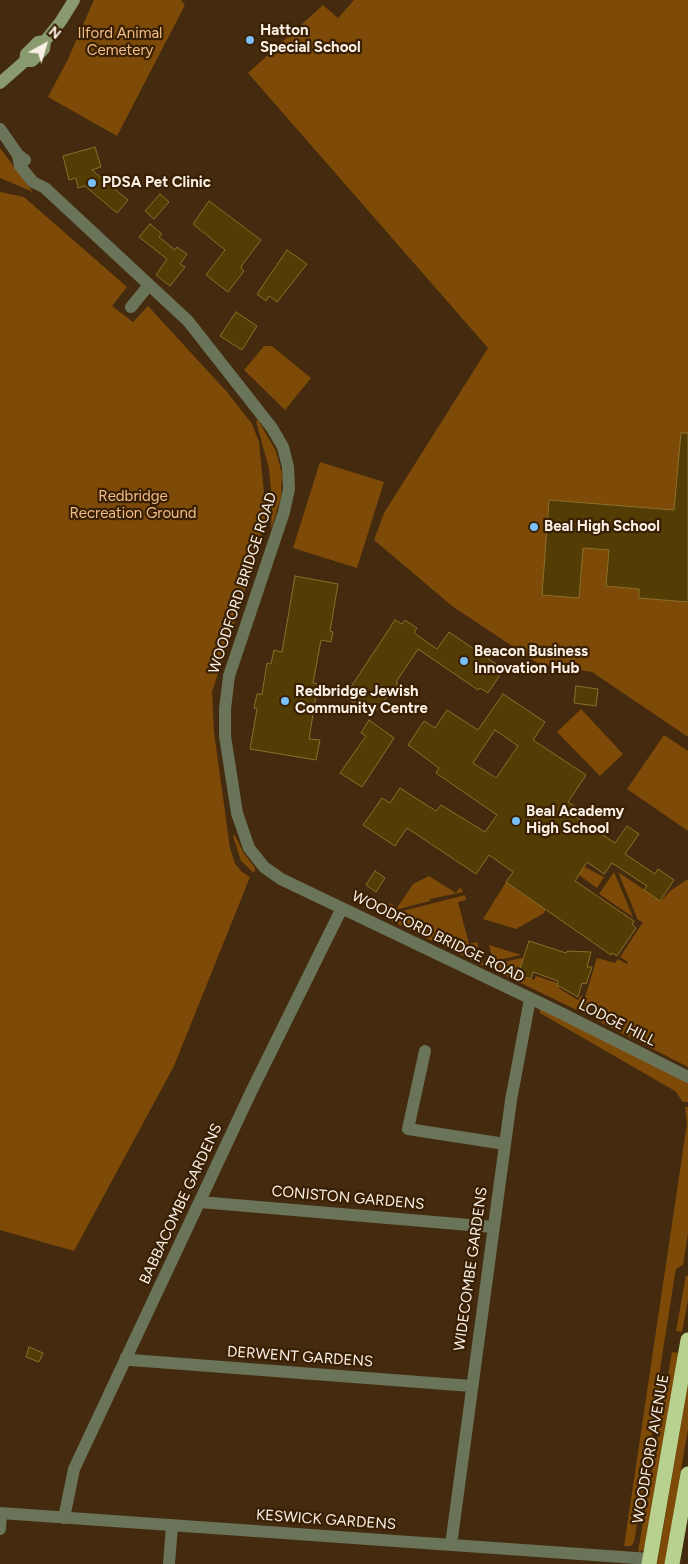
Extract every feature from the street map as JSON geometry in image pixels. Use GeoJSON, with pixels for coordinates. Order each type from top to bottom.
{"type":"FeatureCollection","features":[{"type":"Feature","properties":{"kind":"highway","name":"WOODFORD AVENUE"},"geometry":{"type":"LineString","coordinates":[[649,1562],[688,1340]]}},
{"type":"Feature","properties":{"kind":"highway"},"geometry":{"type":"LineString","coordinates":[[672,1564],[688,1474]]}},
{"type":"Feature","properties":{"kind":"street"},"geometry":{"type":"LineString","coordinates":[[0,84],[25,61],[32,61],[44,49],[45,41],[61,21],[74,0]]}},
{"type":"Feature","properties":{"kind":"street","name":"WOODFORD BRIDGE ROAD"},"geometry":{"type":"LineString","coordinates":[[0,129],[18,155],[20,166],[33,182],[45,188],[201,336],[272,428],[283,447],[288,467],[290,489],[229,676],[225,709],[226,736],[237,813],[240,827],[249,848],[264,866],[281,879],[530,999]]}},
{"type":"Feature","properties":{"kind":"street"},"geometry":{"type":"LineString","coordinates":[[131,307],[149,285]]}},
{"type":"Feature","properties":{"kind":"street","name":"BABBACOMBE GARDENS"},"geometry":{"type":"LineString","coordinates":[[64,1518],[74,1468],[251,1092],[342,908]]}},
{"type":"Feature","properties":{"kind":"street","name":"LODGE HILL"},"geometry":{"type":"LineString","coordinates":[[530,999],[688,1077]]}},
{"type":"Feature","properties":{"kind":"street","name":"WIDECOMBE GARDENS"},"geometry":{"type":"LineString","coordinates":[[451,1545],[505,1144],[530,999]]}},
{"type":"Feature","properties":{"kind":"street"},"geometry":{"type":"LineString","coordinates":[[425,1051],[408,1129],[505,1144]]}},
{"type":"Feature","properties":{"kind":"street","name":"CONISTON GARDENS"},"geometry":{"type":"LineString","coordinates":[[200,1202],[493,1227]]}},
{"type":"Feature","properties":{"kind":"street","name":"DERWENT GARDENS"},"geometry":{"type":"LineString","coordinates":[[126,1357],[131,1360],[472,1386]]}},
{"type":"Feature","properties":{"kind":"street"},"geometry":{"type":"LineString","coordinates":[[0,1513],[0,1530]]}},
{"type":"Feature","properties":{"kind":"street","name":"KESWICK GARDENS"},"geometry":{"type":"LineString","coordinates":[[0,1513],[451,1545],[649,1562]]}},
{"type":"Feature","properties":{"kind":"street"},"geometry":{"type":"LineString","coordinates":[[169,1564],[172,1526]]}},
{"type":"Feature","properties":{"kind":"green space","name":"Ilford Animal Cemetery"},"geometry":{"type":"Polygon","coordinates":[[[94,0],[181,0],[185,5],[117,136],[48,97],[68,59],[94,0]]]}},
{"type":"Feature","properties":{"kind":"green space","name":"Beal High School"},"geometry":{"type":"Polygon","coordinates":[[[354,0],[688,0],[688,737],[592,672],[539,664],[452,606],[374,540],[384,513],[488,348],[248,73],[323,5],[338,18],[354,0]]]}},
{"type":"Feature","properties":{"kind":"green space"},"geometry":{"type":"Polygon","coordinates":[[[0,148],[33,192],[0,178],[0,148]]]}},
{"type":"Feature","properties":{"kind":"green space","name":"Redbridge Recreation Ground"},"geometry":{"type":"Polygon","coordinates":[[[0,192],[24,197],[127,287],[112,306],[133,322],[148,306],[227,392],[252,424],[259,442],[266,513],[258,551],[212,692],[214,732],[230,848],[235,864],[250,877],[174,1066],[74,1251],[0,1230],[0,192]]]}},
{"type":"Feature","properties":{"kind":"green space"},"geometry":{"type":"Polygon","coordinates":[[[264,346],[272,346],[311,378],[285,410],[244,370],[264,346]]]}},
{"type":"Feature","properties":{"kind":"green space"},"geometry":{"type":"Polygon","coordinates":[[[258,420],[276,451],[282,474],[281,497],[271,530],[272,500],[269,469],[256,421],[258,420]]]}},
{"type":"Feature","properties":{"kind":"green space"},"geometry":{"type":"Polygon","coordinates":[[[320,462],[384,482],[357,568],[293,548],[320,462]]]}},
{"type":"Feature","properties":{"kind":"green space"},"geometry":{"type":"Polygon","coordinates":[[[581,709],[623,754],[600,776],[557,732],[581,709]]]}},
{"type":"Feature","properties":{"kind":"green space"},"geometry":{"type":"Polygon","coordinates":[[[664,735],[688,751],[688,831],[627,789],[664,735]]]}},
{"type":"Feature","properties":{"kind":"green space"},"geometry":{"type":"Polygon","coordinates":[[[235,835],[243,852],[255,868],[254,873],[241,861],[233,836],[235,835]]]}},
{"type":"Feature","properties":{"kind":"green space"},"geometry":{"type":"Polygon","coordinates":[[[579,864],[604,877],[597,888],[579,875],[581,872],[579,864]]]}},
{"type":"Feature","properties":{"kind":"green space"},"geometry":{"type":"Polygon","coordinates":[[[614,872],[633,917],[599,894],[614,872]]]}},
{"type":"Feature","properties":{"kind":"green space"},"geometry":{"type":"Polygon","coordinates":[[[618,872],[661,901],[670,891],[688,879],[688,1067],[594,1019],[598,1009],[591,1007],[587,1015],[498,972],[500,963],[521,958],[523,959],[519,976],[534,980],[536,976],[557,983],[560,989],[578,1000],[581,996],[585,997],[597,958],[615,963],[618,959],[627,964],[628,962],[620,957],[643,922],[638,920],[618,872]]]}},
{"type":"Feature","properties":{"kind":"green space"},"geometry":{"type":"Polygon","coordinates":[[[429,876],[456,893],[460,887],[463,892],[430,899],[430,901],[391,911],[386,908],[390,903],[397,908],[413,884],[429,876]]]}},
{"type":"Feature","properties":{"kind":"green space"},"geometry":{"type":"Polygon","coordinates":[[[506,882],[546,909],[544,913],[516,929],[483,919],[506,882]]]}},
{"type":"Feature","properties":{"kind":"green space"},"geometry":{"type":"Polygon","coordinates":[[[465,895],[466,900],[458,902],[469,944],[477,942],[484,966],[385,918],[382,913],[390,917],[391,914],[465,895]]]}},
{"type":"Feature","properties":{"kind":"green space"},"geometry":{"type":"Polygon","coordinates":[[[489,945],[521,955],[493,961],[489,945]]]}},
{"type":"Feature","properties":{"kind":"green space"},"geometry":{"type":"Polygon","coordinates":[[[540,1009],[688,1082],[688,1102],[683,1102],[675,1091],[540,1013],[540,1009]]]}},
{"type":"Feature","properties":{"kind":"green space"},"geometry":{"type":"Polygon","coordinates":[[[685,1107],[688,1107],[688,1234],[683,1265],[676,1269],[675,1274],[658,1382],[660,1388],[634,1542],[631,1546],[624,1546],[687,1123],[685,1107]]]}},
{"type":"Feature","properties":{"kind":"green space"},"geometry":{"type":"Polygon","coordinates":[[[686,1275],[688,1276],[688,1300],[682,1332],[676,1331],[686,1275]]]}},
{"type":"Feature","properties":{"kind":"green space"},"geometry":{"type":"Polygon","coordinates":[[[672,1352],[679,1353],[645,1546],[644,1550],[638,1552],[672,1352]]]}},
{"type":"Feature","properties":{"kind":"green space"},"geometry":{"type":"Polygon","coordinates":[[[688,1383],[688,1429],[665,1564],[657,1564],[688,1383]]]}},
{"type":"Feature","properties":{"kind":"building","name":"PDSA Pet Clinic"},"geometry":{"type":"Polygon","coordinates":[[[95,147],[101,167],[92,170],[128,200],[117,213],[85,186],[78,188],[76,178],[69,180],[63,156],[95,147]]]}},
{"type":"Feature","properties":{"kind":"building"},"geometry":{"type":"Polygon","coordinates":[[[160,194],[169,202],[154,219],[145,211],[160,194]]]}},
{"type":"Feature","properties":{"kind":"building"},"geometry":{"type":"Polygon","coordinates":[[[209,201],[261,240],[242,265],[241,268],[244,271],[228,292],[206,275],[225,250],[193,224],[209,201]]]}},
{"type":"Feature","properties":{"kind":"building"},"geometry":{"type":"Polygon","coordinates":[[[150,224],[162,234],[159,237],[175,250],[177,247],[187,254],[180,264],[185,267],[170,286],[156,275],[167,259],[139,237],[150,224]]]}},
{"type":"Feature","properties":{"kind":"building"},"geometry":{"type":"Polygon","coordinates":[[[287,250],[307,264],[277,302],[269,296],[266,301],[257,294],[287,250]]]}},
{"type":"Feature","properties":{"kind":"building"},"geometry":{"type":"Polygon","coordinates":[[[236,312],[257,326],[242,350],[220,336],[236,312]]]}},
{"type":"Feature","properties":{"kind":"building"},"geometry":{"type":"Polygon","coordinates":[[[681,433],[688,433],[688,602],[639,598],[639,589],[606,586],[609,550],[583,548],[579,598],[542,595],[549,500],[674,510],[681,433]]]}},
{"type":"Feature","properties":{"kind":"building","name":"Redbridge Jewish Community Centre"},"geometry":{"type":"Polygon","coordinates":[[[295,576],[338,584],[330,631],[333,632],[331,642],[321,640],[313,683],[318,684],[309,739],[320,740],[316,760],[250,749],[257,709],[254,708],[257,694],[262,694],[267,663],[271,664],[274,650],[282,652],[295,576]]]}},
{"type":"Feature","properties":{"kind":"building"},"geometry":{"type":"Polygon","coordinates":[[[395,620],[402,624],[405,620],[417,628],[414,633],[437,649],[449,632],[496,664],[494,667],[502,672],[488,693],[480,688],[478,690],[418,649],[396,682],[398,683],[376,711],[357,698],[354,703],[345,696],[395,620]]]}},
{"type":"Feature","properties":{"kind":"building"},"geometry":{"type":"Polygon","coordinates":[[[576,686],[598,689],[596,706],[574,703],[576,686]]]}},
{"type":"Feature","properties":{"kind":"building","name":"Beal Academy High School"},"geometry":{"type":"Polygon","coordinates":[[[503,694],[545,722],[533,740],[586,775],[568,802],[579,809],[574,816],[615,843],[627,826],[639,834],[625,854],[655,874],[658,869],[674,880],[660,901],[644,890],[647,886],[612,863],[604,874],[587,862],[575,881],[634,921],[632,924],[636,928],[617,956],[612,953],[611,955],[506,882],[513,872],[489,855],[476,874],[407,828],[395,846],[363,825],[382,798],[390,803],[400,788],[436,811],[441,805],[485,832],[497,815],[436,773],[439,768],[408,745],[424,721],[435,728],[447,710],[478,730],[503,694]],[[495,730],[473,763],[496,778],[518,746],[495,730]]]}},
{"type":"Feature","properties":{"kind":"building"},"geometry":{"type":"Polygon","coordinates":[[[369,720],[394,738],[362,787],[340,773],[366,736],[361,733],[369,720]]]}},
{"type":"Feature","properties":{"kind":"building"},"geometry":{"type":"Polygon","coordinates":[[[375,871],[385,878],[376,892],[366,885],[375,871]]]}},
{"type":"Feature","properties":{"kind":"building"},"geometry":{"type":"Polygon","coordinates":[[[529,941],[566,953],[567,951],[591,952],[587,967],[592,967],[586,984],[582,983],[578,997],[557,985],[558,981],[533,972],[531,979],[518,975],[529,941]]]}},
{"type":"Feature","properties":{"kind":"building"},"geometry":{"type":"Polygon","coordinates":[[[29,1347],[43,1353],[39,1362],[26,1357],[29,1347]]]}},
{"type":"Feature","properties":{"kind":"place","name":"Hatton Special School"},"geometry":{"type":"Point","coordinates":[250,40]}},
{"type":"Feature","properties":{"kind":"place","name":"PDSA Pet Clinic"},"geometry":{"type":"Point","coordinates":[92,183]}},
{"type":"Feature","properties":{"kind":"place","name":"Beal High School"},"geometry":{"type":"Point","coordinates":[534,527]}},
{"type":"Feature","properties":{"kind":"place","name":"Beacon Business Innovation Hub"},"geometry":{"type":"Point","coordinates":[464,661]}},
{"type":"Feature","properties":{"kind":"place","name":"Redbridge Jewish Community Centre"},"geometry":{"type":"Point","coordinates":[285,701]}},
{"type":"Feature","properties":{"kind":"place","name":"Beal Academy High School"},"geometry":{"type":"Point","coordinates":[516,821]}}]}
